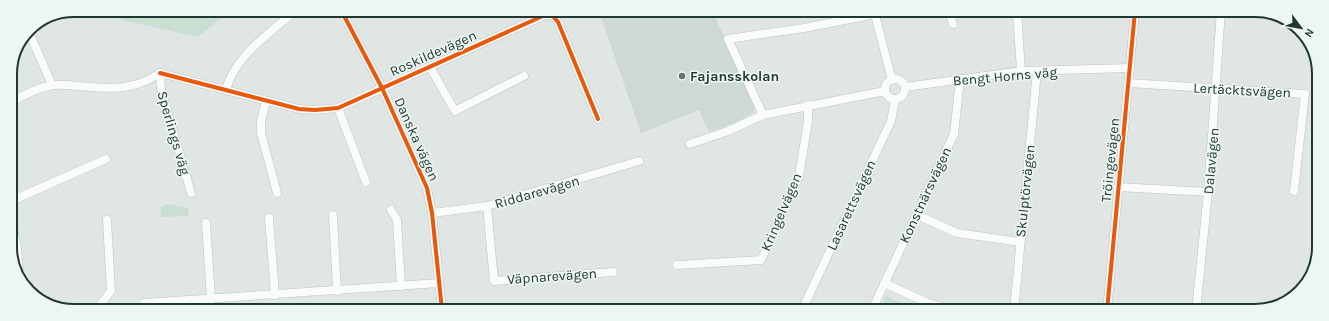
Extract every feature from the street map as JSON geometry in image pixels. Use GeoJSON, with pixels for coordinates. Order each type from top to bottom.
{"type":"FeatureCollection","features":[{"type":"Feature","properties":{"kind":"street"},"geometry":{"type":"LineString","coordinates":[[226,89],[230,77],[240,62],[288,17]]}},
{"type":"Feature","properties":{"kind":"street","name":"Danska vägen"},"geometry":{"type":"LineString","coordinates":[[345,17],[382,88],[420,169],[427,188],[432,213],[441,304]]}},
{"type":"Feature","properties":{"kind":"street","name":"Roskildevägen"},"geometry":{"type":"LineString","coordinates":[[160,73],[299,109],[316,110],[338,108],[541,17]]}},
{"type":"Feature","properties":{"kind":"street","name":"Roskildevägen"},"geometry":{"type":"LineString","coordinates":[[554,17],[558,22],[598,119]]}},
{"type":"Feature","properties":{"kind":"street"},"geometry":{"type":"LineString","coordinates":[[763,114],[728,38],[804,28],[852,17]]}},
{"type":"Feature","properties":{"kind":"street"},"geometry":{"type":"LineString","coordinates":[[875,17],[892,80]]}},
{"type":"Feature","properties":{"kind":"street"},"geometry":{"type":"LineString","coordinates":[[951,17],[954,24]]}},
{"type":"Feature","properties":{"kind":"street"},"geometry":{"type":"LineString","coordinates":[[1017,17],[1021,72]]}},
{"type":"Feature","properties":{"kind":"street","name":"Tröingevägen"},"geometry":{"type":"LineString","coordinates":[[1107,304],[1134,17]]}},
{"type":"Feature","properties":{"kind":"street","name":"Dalavägen"},"geometry":{"type":"LineString","coordinates":[[1197,304],[1217,88],[1221,17]]}},
{"type":"Feature","properties":{"kind":"street"},"geometry":{"type":"LineString","coordinates":[[31,37],[52,85]]}},
{"type":"Feature","properties":{"kind":"street"},"geometry":{"type":"LineString","coordinates":[[430,67],[455,111],[524,76]]}},
{"type":"Feature","properties":{"kind":"street","name":"Bengt Horns väg"},"geometry":{"type":"LineString","coordinates":[[905,87],[1021,72],[1130,68]]}},
{"type":"Feature","properties":{"kind":"street","name":"Skulptörvägen"},"geometry":{"type":"LineString","coordinates":[[1015,304],[1037,71]]}},
{"type":"Feature","properties":{"kind":"street"},"geometry":{"type":"LineString","coordinates":[[17,99],[34,90],[52,85],[110,89],[123,88],[142,82],[160,73]]}},
{"type":"Feature","properties":{"kind":"street","name":"Sperlings väg"},"geometry":{"type":"LineString","coordinates":[[160,73],[161,89],[191,193]]}},
{"type":"Feature","properties":{"kind":"street"},"geometry":{"type":"LineString","coordinates":[[895,99],[888,96],[885,91],[887,83],[892,80],[901,82],[905,87]]}},
{"type":"Feature","properties":{"kind":"street","name":"Konstnärsvägen"},"geometry":{"type":"LineString","coordinates":[[875,304],[954,134],[960,80]]}},
{"type":"Feature","properties":{"kind":"street","name":"Lertäcktsvägen"},"geometry":{"type":"LineString","coordinates":[[1129,83],[1305,94],[1294,192]]}},
{"type":"Feature","properties":{"kind":"street","name":"Lasarettsvägen"},"geometry":{"type":"LineString","coordinates":[[805,304],[891,121],[895,99],[902,95],[905,87]]}},
{"type":"Feature","properties":{"kind":"street"},"geometry":{"type":"LineString","coordinates":[[690,144],[728,131],[763,114],[885,91]]}},
{"type":"Feature","properties":{"kind":"street"},"geometry":{"type":"LineString","coordinates":[[266,101],[261,121],[262,134],[277,193]]}},
{"type":"Feature","properties":{"kind":"street","name":"Kringelvägen"},"geometry":{"type":"LineString","coordinates":[[677,265],[761,260],[799,176],[808,121],[808,105]]}},
{"type":"Feature","properties":{"kind":"street"},"geometry":{"type":"LineString","coordinates":[[338,108],[366,182]]}},
{"type":"Feature","properties":{"kind":"street"},"geometry":{"type":"LineString","coordinates":[[17,198],[106,159]]}},
{"type":"Feature","properties":{"kind":"street","name":"Riddarevägen"},"geometry":{"type":"LineString","coordinates":[[432,213],[487,206],[639,161]]}},
{"type":"Feature","properties":{"kind":"street"},"geometry":{"type":"LineString","coordinates":[[1118,186],[1208,192]]}},
{"type":"Feature","properties":{"kind":"street","name":"Väpnarevägen"},"geometry":{"type":"LineString","coordinates":[[487,206],[494,280],[613,272]]}},
{"type":"Feature","properties":{"kind":"street"},"geometry":{"type":"LineString","coordinates":[[390,210],[397,220],[400,286]]}},
{"type":"Feature","properties":{"kind":"street"},"geometry":{"type":"LineString","coordinates":[[333,214],[337,291]]}},
{"type":"Feature","properties":{"kind":"street"},"geometry":{"type":"LineString","coordinates":[[916,215],[957,233],[1020,242]]}},
{"type":"Feature","properties":{"kind":"street"},"geometry":{"type":"LineString","coordinates":[[269,218],[275,295]]}},
{"type":"Feature","properties":{"kind":"street"},"geometry":{"type":"LineString","coordinates":[[101,304],[111,291],[106,220]]}},
{"type":"Feature","properties":{"kind":"street"},"geometry":{"type":"LineString","coordinates":[[206,223],[211,299]]}},
{"type":"Feature","properties":{"kind":"street"},"geometry":{"type":"LineString","coordinates":[[144,303],[439,283]]}},
{"type":"Feature","properties":{"kind":"street"},"geometry":{"type":"LineString","coordinates":[[884,283],[932,304]]}},
{"type":"Feature","properties":{"kind":"shaded area","name":"Fajansskolan"},"geometry":{"type":"Polygon","coordinates":[[[601,17],[715,17],[755,104],[753,113],[735,123],[709,132],[699,110],[641,133],[601,17]]]}},
{"type":"Feature","properties":{"kind":"green space"},"geometry":{"type":"Polygon","coordinates":[[[117,17],[222,17],[198,37],[121,20],[117,17]]]}},
{"type":"Feature","properties":{"kind":"green space"},"geometry":{"type":"Polygon","coordinates":[[[168,204],[188,208],[189,216],[161,217],[160,207],[168,204]]]}},
{"type":"Feature","properties":{"kind":"green space"},"geometry":{"type":"Polygon","coordinates":[[[886,296],[904,304],[883,304],[886,296]]]}},
{"type":"Feature","properties":{"kind":"cycle path"},"geometry":{"type":"LineString","coordinates":[[345,17],[382,88],[427,188],[432,213],[441,304]]}},
{"type":"Feature","properties":{"kind":"cycle path"},"geometry":{"type":"LineString","coordinates":[[160,73],[299,109],[315,110],[338,108],[541,17]]}},
{"type":"Feature","properties":{"kind":"cycle path"},"geometry":{"type":"LineString","coordinates":[[554,17],[558,22],[598,119]]}},
{"type":"Feature","properties":{"kind":"cycle path"},"geometry":{"type":"LineString","coordinates":[[1108,304],[1134,17]]}},
{"type":"Feature","properties":{"kind":"place","name":"Fajansskolan"},"geometry":{"type":"Point","coordinates":[682,76]}}]}
